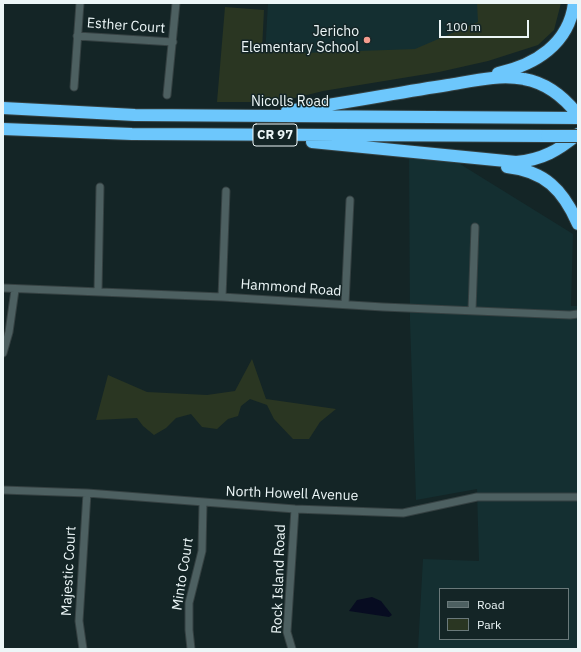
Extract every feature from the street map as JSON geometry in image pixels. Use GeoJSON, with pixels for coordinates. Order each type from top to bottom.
{"type":"FeatureCollection","features":[{"type":"Feature","properties":{"kind":"highway"},"geometry":{"type":"LineString","coordinates":[[456,84],[518,68],[542,56],[554,45],[564,32],[570,20],[574,3]]}},
{"type":"Feature","properties":{"kind":"highway"},"geometry":{"type":"LineString","coordinates":[[226,117],[297,110],[456,84],[508,78],[531,80],[557,93],[578,115]]}},
{"type":"Feature","properties":{"kind":"highway","name":"Nicolls Road"},"geometry":{"type":"LineString","coordinates":[[3,108],[99,114],[226,117],[578,118]]}},
{"type":"Feature","properties":{"kind":"highway","name":"CR 97"},"geometry":{"type":"LineString","coordinates":[[3,129],[87,133],[578,135]]}},
{"type":"Feature","properties":{"kind":"highway"},"geometry":{"type":"LineString","coordinates":[[253,134],[509,162],[532,160],[553,153],[578,135]]}},
{"type":"Feature","properties":{"kind":"highway"},"geometry":{"type":"LineString","coordinates":[[468,157],[501,167],[530,172],[543,178],[565,198],[578,224]]}},
{"type":"Feature","properties":{"kind":"street"},"geometry":{"type":"LineString","coordinates":[[74,87],[80,3]]}},
{"type":"Feature","properties":{"kind":"street"},"geometry":{"type":"LineString","coordinates":[[167,94],[176,3]]}},
{"type":"Feature","properties":{"kind":"street","name":"Esther Court"},"geometry":{"type":"LineString","coordinates":[[77,36],[172,42]]}},
{"type":"Feature","properties":{"kind":"street"},"geometry":{"type":"LineString","coordinates":[[98,292],[100,187]]}},
{"type":"Feature","properties":{"kind":"street"},"geometry":{"type":"LineString","coordinates":[[222,296],[226,191]]}},
{"type":"Feature","properties":{"kind":"street"},"geometry":{"type":"LineString","coordinates":[[345,304],[350,200]]}},
{"type":"Feature","properties":{"kind":"street"},"geometry":{"type":"LineString","coordinates":[[472,310],[475,228]]}},
{"type":"Feature","properties":{"kind":"street","name":"Hammond Road"},"geometry":{"type":"LineString","coordinates":[[3,288],[15,290],[222,296],[345,304],[570,315],[578,314]]}},
{"type":"Feature","properties":{"kind":"street"},"geometry":{"type":"LineString","coordinates":[[3,353],[9,332],[15,290]]}},
{"type":"Feature","properties":{"kind":"street","name":"North Howell Avenue"},"geometry":{"type":"LineString","coordinates":[[3,490],[87,493],[295,509],[403,513],[477,497],[578,497]]}},
{"type":"Feature","properties":{"kind":"street","name":"Majestic Court"},"geometry":{"type":"LineString","coordinates":[[82,649],[79,621],[87,493]]}},
{"type":"Feature","properties":{"kind":"street","name":"Minto Court"},"geometry":{"type":"LineString","coordinates":[[191,649],[189,603],[202,551],[203,503]]}},
{"type":"Feature","properties":{"kind":"street","name":"Rock Island Road"},"geometry":{"type":"LineString","coordinates":[[292,649],[287,632],[295,509]]}},
{"type":"Feature","properties":{"kind":"shaded area","name":"Jericho Elementary School"},"geometry":{"type":"Polygon","coordinates":[[[268,3],[495,3],[497,26],[433,57],[265,55],[268,3]]]}},
{"type":"Feature","properties":{"kind":"shaded area"},"geometry":{"type":"Polygon","coordinates":[[[409,154],[460,164],[573,234],[571,306],[578,306],[578,649],[418,649],[423,559],[479,561],[477,489],[416,500],[410,321],[409,154]]]}},
{"type":"Feature","properties":{"kind":"shaded area"},"geometry":{"type":"Polygon","coordinates":[[[372,597],[381,601],[392,615],[389,617],[349,611],[357,600],[372,597]]]}},
{"type":"Feature","properties":{"kind":"green space"},"geometry":{"type":"Polygon","coordinates":[[[477,3],[561,3],[554,30],[538,45],[488,61],[439,72],[323,91],[279,102],[217,102],[225,7],[264,10],[262,50],[303,53],[415,49],[478,22],[477,3]]]}},
{"type":"Feature","properties":{"kind":"green space"},"geometry":{"type":"Polygon","coordinates":[[[252,359],[266,399],[336,409],[320,422],[309,439],[293,439],[274,419],[267,405],[250,399],[241,406],[238,416],[228,419],[217,429],[202,427],[191,414],[176,418],[166,428],[154,435],[143,426],[137,418],[96,420],[108,375],[147,392],[207,395],[235,391],[252,359]]]}},
{"type":"Feature","properties":{"kind":"place","name":"Jericho Elementary School"},"geometry":{"type":"Point","coordinates":[367,40]}}]}
